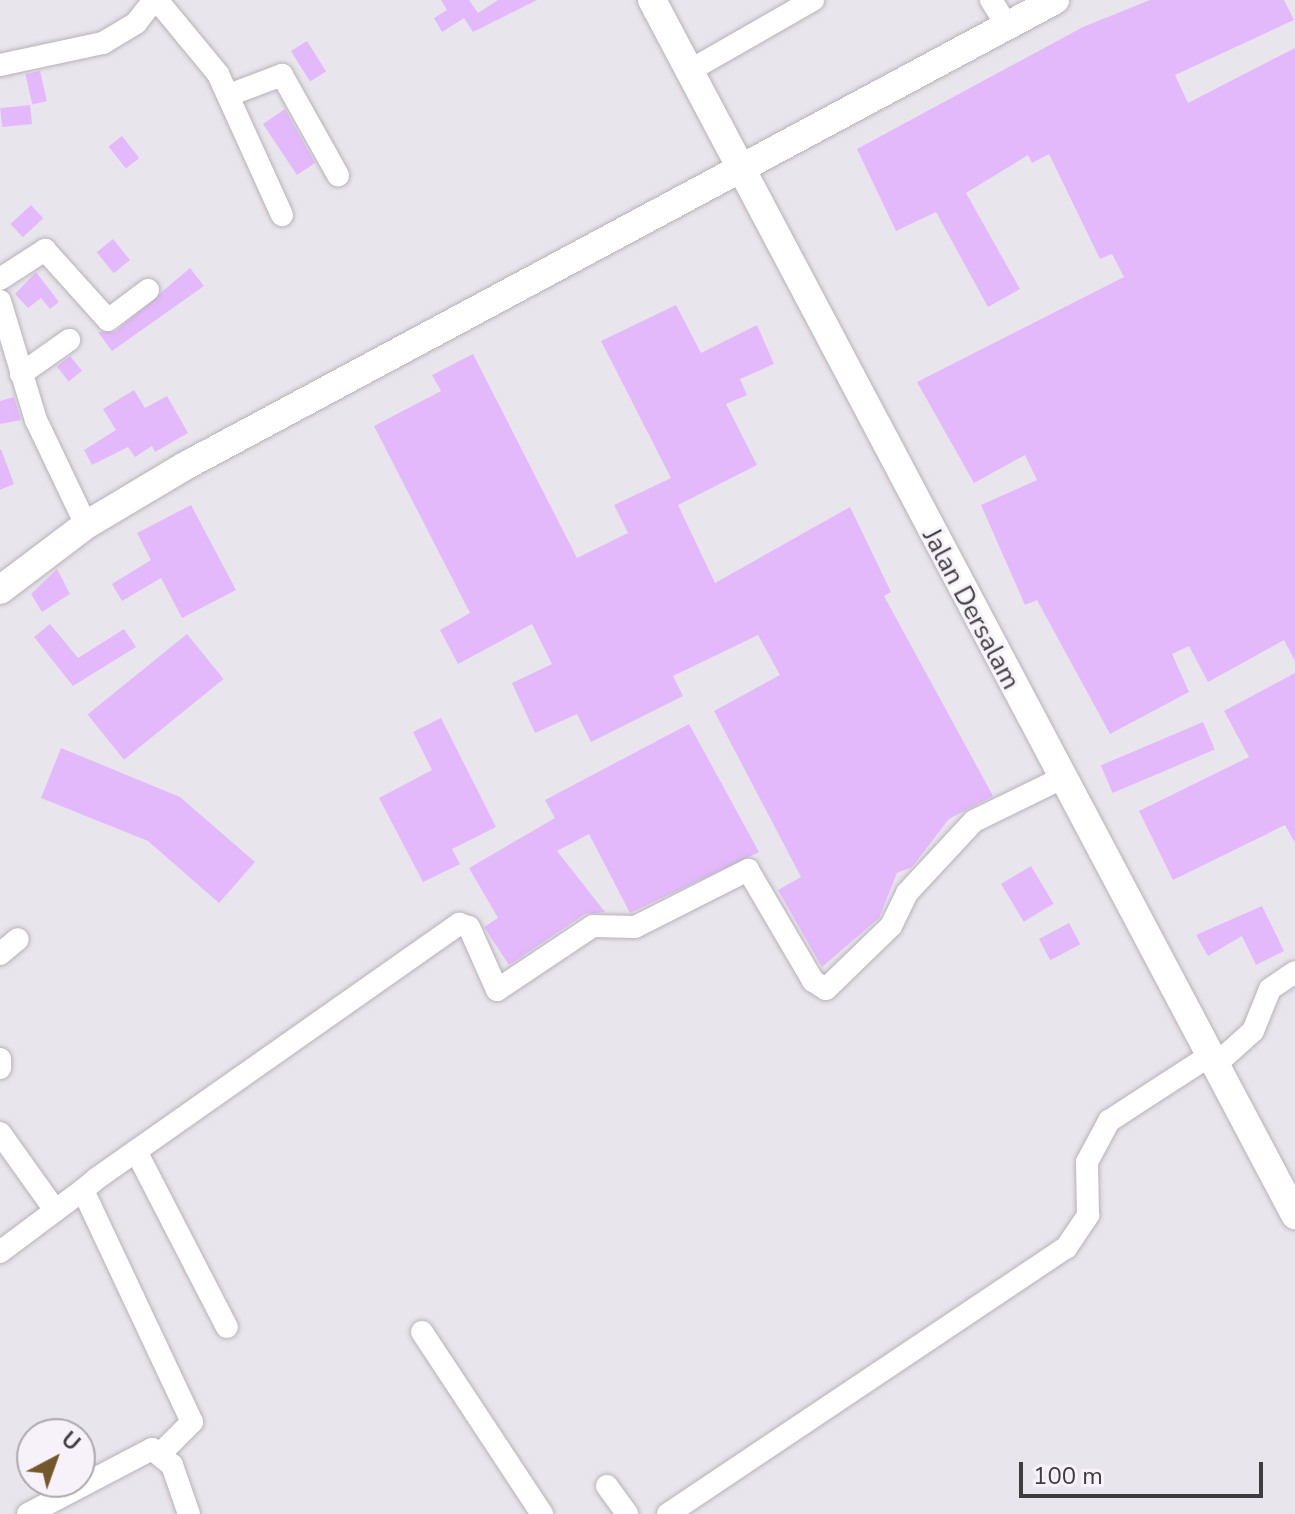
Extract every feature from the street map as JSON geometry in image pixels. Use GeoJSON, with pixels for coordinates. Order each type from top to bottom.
{"type":"FeatureCollection","features":[{"type":"Feature","properties":{"kind":"main road","name":"Jalan Dersalam"},"geometry":{"type":"LineString","coordinates":[[652,0],[1060,779],[1295,1215]]}},
{"type":"Feature","properties":{"kind":"main road"},"geometry":{"type":"LineString","coordinates":[[0,590],[86,525],[314,395],[742,171],[1055,0]]}},
{"type":"Feature","properties":{"kind":"street"},"geometry":{"type":"LineString","coordinates":[[0,65],[103,43],[136,23],[155,0],[229,95],[282,215]]}},
{"type":"Feature","properties":{"kind":"street"},"geometry":{"type":"LineString","coordinates":[[689,71],[813,0]]}},
{"type":"Feature","properties":{"kind":"street"},"geometry":{"type":"LineString","coordinates":[[991,0],[1007,26]]}},
{"type":"Feature","properties":{"kind":"street"},"geometry":{"type":"LineString","coordinates":[[229,95],[282,75],[338,175]]}},
{"type":"Feature","properties":{"kind":"street"},"geometry":{"type":"LineString","coordinates":[[0,279],[45,250],[108,320],[148,290]]}},
{"type":"Feature","properties":{"kind":"street"},"geometry":{"type":"LineString","coordinates":[[0,301],[21,374],[86,525]]}},
{"type":"Feature","properties":{"kind":"street"},"geometry":{"type":"LineString","coordinates":[[21,374],[69,340]]}},
{"type":"Feature","properties":{"kind":"street"},"geometry":{"type":"LineString","coordinates":[[0,1252],[136,1151],[459,924],[469,927],[497,990],[593,926],[635,927],[748,870],[824,990],[891,926],[907,893],[974,821],[1060,779]]}},
{"type":"Feature","properties":{"kind":"street"},"geometry":{"type":"LineString","coordinates":[[0,954],[18,939]]}},
{"type":"Feature","properties":{"kind":"street"},"geometry":{"type":"LineString","coordinates":[[668,1514],[1066,1248],[1088,1215],[1087,1162],[1109,1121],[1211,1061],[1253,1031],[1270,989],[1295,972]]}},
{"type":"Feature","properties":{"kind":"street"},"geometry":{"type":"LineString","coordinates":[[0,1059],[0,1068]]}},
{"type":"Feature","properties":{"kind":"street"},"geometry":{"type":"LineString","coordinates":[[0,1133],[55,1210]]}},
{"type":"Feature","properties":{"kind":"street"},"geometry":{"type":"LineString","coordinates":[[136,1151],[227,1327]]}},
{"type":"Feature","properties":{"kind":"street"},"geometry":{"type":"LineString","coordinates":[[28,1514],[63,1505],[123,1459],[163,1451],[192,1422],[83,1190]]}},
{"type":"Feature","properties":{"kind":"street"},"geometry":{"type":"LineString","coordinates":[[422,1332],[542,1514]]}},
{"type":"Feature","properties":{"kind":"street"},"geometry":{"type":"LineString","coordinates":[[163,1451],[189,1514]]}},
{"type":"Feature","properties":{"kind":"street"},"geometry":{"type":"LineString","coordinates":[[607,1486],[627,1514]]}},
{"type":"Feature","properties":{"kind":"building"},"geometry":{"type":"Polygon","coordinates":[[[441,0],[469,0],[478,13],[498,0],[537,0],[473,32],[464,18],[442,32],[434,18],[447,10],[441,0]]]}},
{"type":"Feature","properties":{"kind":"building"},"geometry":{"type":"Polygon","coordinates":[[[1150,0],[1284,0],[1294,20],[1175,75],[1188,103],[1295,48],[1295,661],[1284,640],[1208,682],[1189,646],[1172,654],[1189,692],[1110,734],[1037,600],[1025,605],[981,505],[1037,480],[1025,455],[974,483],[917,382],[1124,277],[1112,254],[1100,259],[1049,154],[1032,163],[1028,155],[966,193],[1020,289],[988,307],[936,212],[896,231],[857,149],[1083,27],[1150,0]]]}},
{"type":"Feature","properties":{"kind":"building"},"geometry":{"type":"Polygon","coordinates":[[[307,41],[326,72],[310,82],[291,51],[307,41]]]}},
{"type":"Feature","properties":{"kind":"building"},"geometry":{"type":"Polygon","coordinates":[[[40,71],[47,101],[32,105],[25,74],[40,71]]]}},
{"type":"Feature","properties":{"kind":"building"},"geometry":{"type":"Polygon","coordinates":[[[30,105],[32,124],[2,127],[0,108],[30,105]]]}},
{"type":"Feature","properties":{"kind":"building"},"geometry":{"type":"Polygon","coordinates":[[[285,109],[315,163],[297,175],[263,124],[285,109]]]}},
{"type":"Feature","properties":{"kind":"building"},"geometry":{"type":"Polygon","coordinates":[[[122,136],[139,158],[126,169],[109,146],[122,136]]]}},
{"type":"Feature","properties":{"kind":"building"},"geometry":{"type":"Polygon","coordinates":[[[31,205],[43,218],[23,237],[11,224],[31,205]]]}},
{"type":"Feature","properties":{"kind":"building"},"geometry":{"type":"Polygon","coordinates":[[[113,239],[130,260],[114,273],[97,252],[113,239]]]}},
{"type":"Feature","properties":{"kind":"building"},"geometry":{"type":"Polygon","coordinates":[[[190,268],[204,286],[112,351],[98,332],[116,331],[190,268]]]}},
{"type":"Feature","properties":{"kind":"building"},"geometry":{"type":"Polygon","coordinates":[[[36,272],[59,302],[50,309],[41,298],[28,308],[15,294],[36,272]]]}},
{"type":"Feature","properties":{"kind":"building"},"geometry":{"type":"Polygon","coordinates":[[[676,305],[701,353],[757,325],[774,364],[740,379],[747,395],[726,404],[757,465],[678,505],[715,583],[850,507],[891,592],[884,596],[993,796],[949,819],[912,867],[897,873],[879,918],[822,967],[778,890],[801,877],[714,711],[780,675],[758,635],[673,676],[683,696],[591,742],[577,714],[535,733],[512,683],[552,664],[532,624],[458,664],[440,630],[470,613],[374,426],[441,391],[432,375],[473,354],[577,558],[628,533],[614,505],[671,478],[601,341],[676,305]]]}},
{"type":"Feature","properties":{"kind":"building"},"geometry":{"type":"Polygon","coordinates":[[[70,356],[82,371],[69,381],[57,367],[70,356]]]}},
{"type":"Feature","properties":{"kind":"building"},"geometry":{"type":"Polygon","coordinates":[[[134,390],[145,408],[167,396],[188,433],[155,452],[152,446],[135,457],[128,447],[92,465],[84,450],[116,430],[103,409],[134,390]]]}},
{"type":"Feature","properties":{"kind":"building"},"geometry":{"type":"Polygon","coordinates":[[[14,397],[21,420],[0,424],[0,401],[14,397]]]}},
{"type":"Feature","properties":{"kind":"building"},"geometry":{"type":"Polygon","coordinates":[[[0,450],[14,484],[0,490],[0,450]]]}},
{"type":"Feature","properties":{"kind":"building"},"geometry":{"type":"Polygon","coordinates":[[[191,505],[236,590],[182,618],[161,578],[122,601],[112,584],[151,560],[137,533],[191,505]]]}},
{"type":"Feature","properties":{"kind":"building"},"geometry":{"type":"Polygon","coordinates":[[[57,569],[70,594],[42,612],[31,594],[57,569]]]}},
{"type":"Feature","properties":{"kind":"building"},"geometry":{"type":"Polygon","coordinates":[[[50,624],[78,658],[124,629],[136,647],[73,686],[34,637],[50,624]]]}},
{"type":"Feature","properties":{"kind":"building"},"geometry":{"type":"Polygon","coordinates":[[[187,634],[224,679],[124,760],[88,715],[187,634]]]}},
{"type":"Feature","properties":{"kind":"building"},"geometry":{"type":"Polygon","coordinates":[[[1295,673],[1295,843],[1285,825],[1173,880],[1139,811],[1249,757],[1224,711],[1295,673]]]}},
{"type":"Feature","properties":{"kind":"building"},"geometry":{"type":"Polygon","coordinates":[[[441,718],[496,827],[452,849],[460,864],[423,882],[379,798],[432,770],[413,732],[441,718]]]}},
{"type":"Feature","properties":{"kind":"building"},"geometry":{"type":"Polygon","coordinates":[[[1203,722],[1215,750],[1113,793],[1101,765],[1203,722]]]}},
{"type":"Feature","properties":{"kind":"building"},"geometry":{"type":"Polygon","coordinates":[[[689,724],[759,852],[630,913],[589,834],[557,851],[605,912],[585,914],[509,965],[484,927],[498,918],[469,868],[555,818],[545,800],[689,724]]]}},
{"type":"Feature","properties":{"kind":"building"},"geometry":{"type":"Polygon","coordinates":[[[61,748],[180,797],[255,862],[219,903],[148,841],[41,798],[61,748]]]}},
{"type":"Feature","properties":{"kind":"building"},"geometry":{"type":"Polygon","coordinates":[[[1031,866],[1054,904],[1024,922],[1001,884],[1031,866]]]}},
{"type":"Feature","properties":{"kind":"building"},"geometry":{"type":"Polygon","coordinates":[[[1262,906],[1284,951],[1256,965],[1242,936],[1208,956],[1196,935],[1262,906]]]}},
{"type":"Feature","properties":{"kind":"building"},"geometry":{"type":"Polygon","coordinates":[[[1069,923],[1080,944],[1050,960],[1039,939],[1069,923]]]}}]}
